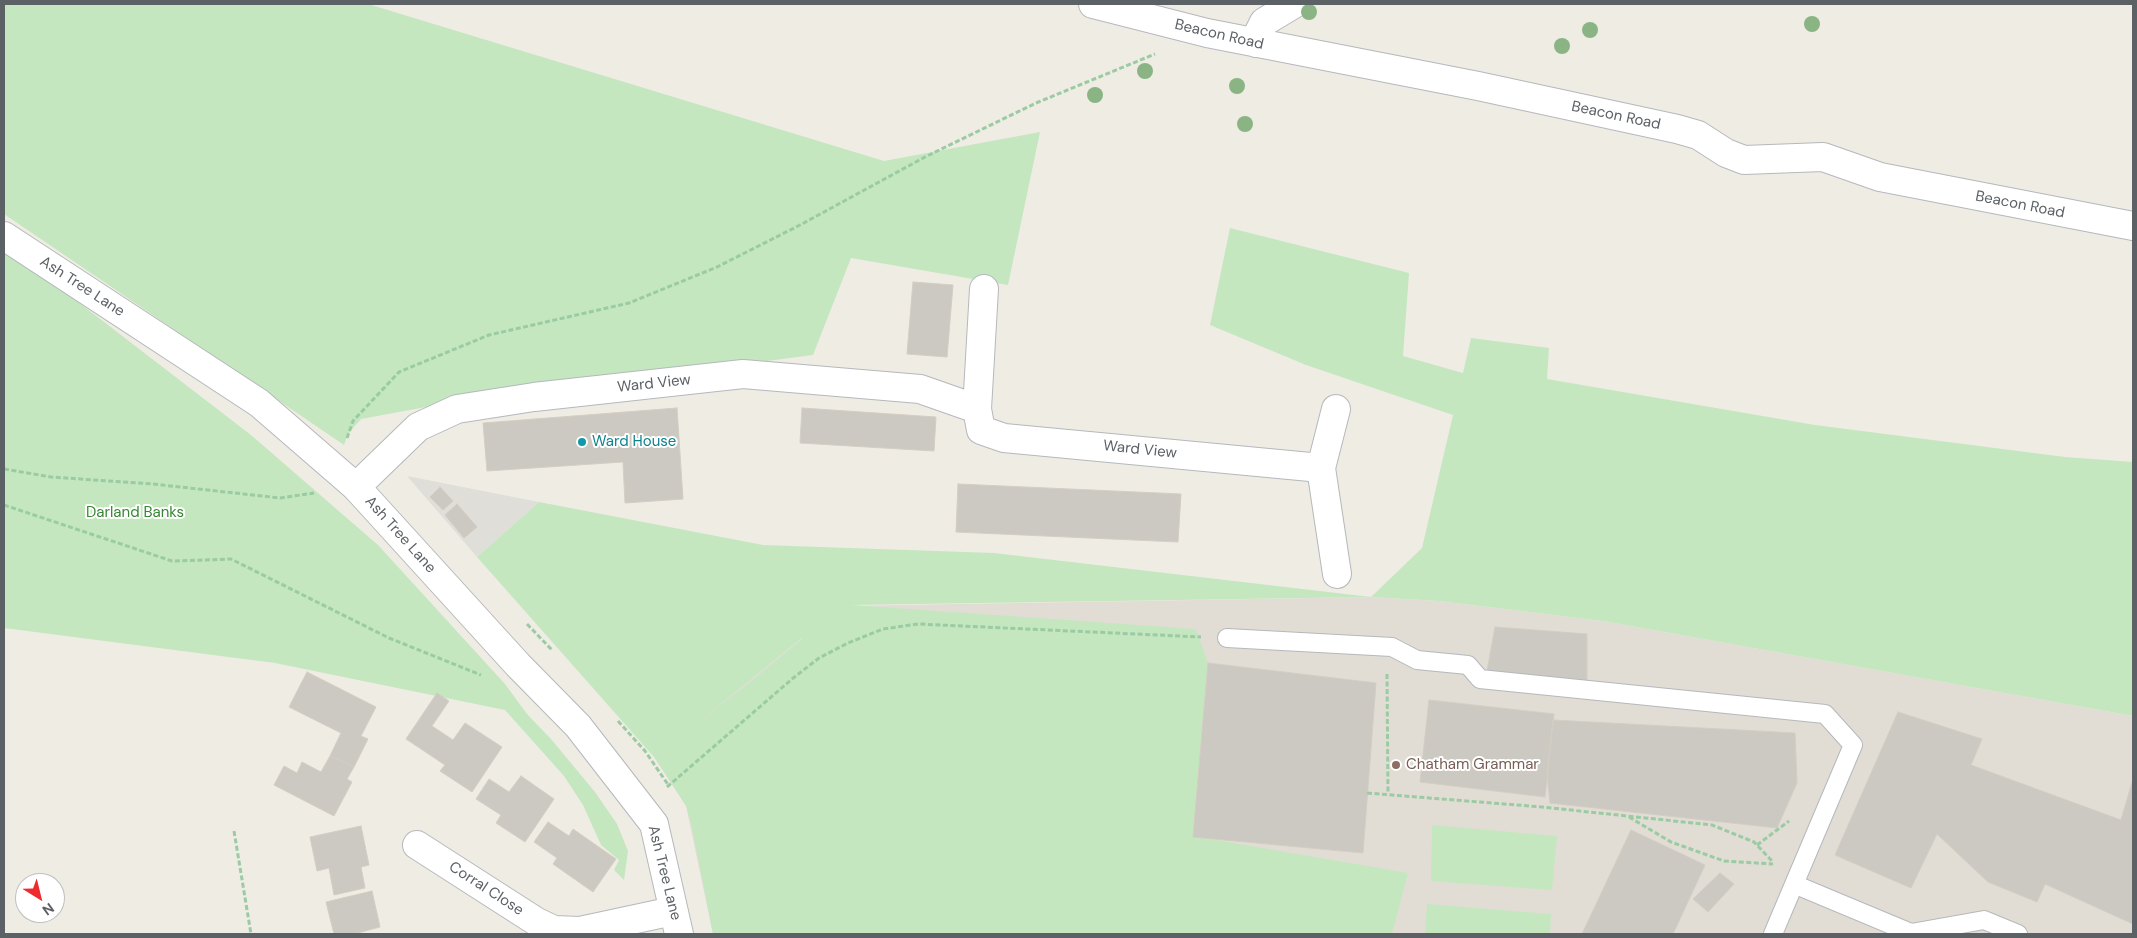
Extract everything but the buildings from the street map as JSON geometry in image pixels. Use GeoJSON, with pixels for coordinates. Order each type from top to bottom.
{"type":"FeatureCollection","features":[{"type":"Feature","properties":{"kind":"street","name":"Beacon Road"},"geometry":{"type":"LineString","coordinates":[[1093,4],[1256,44],[1478,86],[1677,129],[1698,135],[1726,153],[1744,160],[1823,158],[1880,177],[2133,226]]}},
{"type":"Feature","properties":{"kind":"street"},"geometry":{"type":"LineString","coordinates":[[1256,44],[1258,34],[1264,22],[1294,4]]}},
{"type":"Feature","properties":{"kind":"street","name":"Ash Tree Lane"},"geometry":{"type":"LineString","coordinates":[[4,236],[259,403],[356,487],[518,665],[578,726],[654,824],[676,922]]}},
{"type":"Feature","properties":{"kind":"street","name":"Ward View"},"geometry":{"type":"LineString","coordinates":[[984,289],[977,409],[981,430],[1004,438],[1321,468]]}},
{"type":"Feature","properties":{"kind":"street","name":"Ward View"},"geometry":{"type":"LineString","coordinates":[[356,487],[418,427],[436,417],[469,406],[534,397],[743,374],[920,389],[977,409]]}},
{"type":"Feature","properties":{"kind":"street"},"geometry":{"type":"LineString","coordinates":[[1336,409],[1321,468],[1338,574]]}},
{"type":"Feature","properties":{"kind":"street","name":"Corral Close"},"geometry":{"type":"LineString","coordinates":[[417,845],[537,922],[554,930],[580,931],[676,922]]}},
{"type":"Feature","properties":{"kind":"lane"},"geometry":{"type":"LineString","coordinates":[[1227,638],[1392,647],[1417,660],[1468,665],[1480,679],[1826,714],[1853,745],[1796,885],[1773,934]]}},
{"type":"Feature","properties":{"kind":"lane"},"geometry":{"type":"LineString","coordinates":[[1796,885],[1911,933],[1984,920],[2018,934]]}},
{"type":"Feature","properties":{"kind":"path"},"geometry":{"type":"LineString","coordinates":[[356,487],[344,445],[353,421],[399,372],[489,335],[629,303],[717,267],[808,221],[925,157],[1036,103],[1207,33]]}},
{"type":"Feature","properties":{"kind":"path"},"geometry":{"type":"LineString","coordinates":[[4,470],[51,477],[153,484],[280,498]]}},
{"type":"Feature","properties":{"kind":"path"},"geometry":{"type":"LineString","coordinates":[[4,504],[172,561],[231,560],[389,638],[487,677]]}},
{"type":"Feature","properties":{"kind":"path"},"geometry":{"type":"LineString","coordinates":[[639,805],[672,784],[792,679],[820,658],[848,643],[883,629],[918,624],[1227,638]]}},
{"type":"Feature","properties":{"kind":"path"},"geometry":{"type":"LineString","coordinates":[[1387,647],[1388,793]]}},
{"type":"Feature","properties":{"kind":"path"},"geometry":{"type":"LineString","coordinates":[[1367,793],[1388,793],[1626,816],[1712,825],[1754,842],[1776,865],[1724,861],[1671,842],[1626,816]]}},
{"type":"Feature","properties":{"kind":"path"},"geometry":{"type":"LineString","coordinates":[[234,831],[251,934]]}},
{"type":"Feature","properties":{"kind":"shaded area"},"geometry":{"type":"Polygon","coordinates":[[[407,476],[539,502],[477,557],[407,476]]]}},
{"type":"Feature","properties":{"kind":"shaded area","name":"Chatham Grammar"},"geometry":{"type":"Polygon","coordinates":[[[1371,597],[1439,601],[1603,621],[2133,716],[2133,934],[713,934],[686,806],[654,757],[842,606],[1371,597]]]}},
{"type":"Feature","properties":{"kind":"green space"},"geometry":{"type":"Polygon","coordinates":[[[4,4],[368,4],[884,161],[1040,132],[1008,285],[851,258],[813,355],[453,402],[361,419],[348,434],[344,445],[4,214],[4,4]]]}},
{"type":"Feature","properties":{"kind":"green space"},"geometry":{"type":"Polygon","coordinates":[[[1230,228],[1409,273],[1403,356],[1463,373],[1471,338],[1549,348],[1547,379],[1815,425],[2065,457],[2133,462],[2133,716],[1603,621],[1439,601],[1371,597],[1422,548],[1453,415],[1306,365],[1210,325],[1230,228]]]}},
{"type":"Feature","properties":{"kind":"green space","name":"Darland Banks"},"geometry":{"type":"Polygon","coordinates":[[[4,245],[251,435],[378,545],[505,684],[527,714],[551,739],[595,792],[617,824],[628,851],[624,880],[614,870],[619,860],[601,845],[583,805],[564,776],[505,710],[275,663],[4,628],[4,245]]]}},
{"type":"Feature","properties":{"kind":"green space"},"geometry":{"type":"Polygon","coordinates":[[[539,502],[763,545],[994,553],[1371,597],[852,605],[1196,629],[1208,663],[1193,836],[1408,873],[1392,934],[713,934],[686,806],[654,757],[477,557],[539,502]],[[802,638],[695,725],[802,639],[802,638]]]}},
{"type":"Feature","properties":{"kind":"green space"},"geometry":{"type":"Polygon","coordinates":[[[1432,825],[1557,836],[1552,890],[1431,881],[1432,825]]]}},
{"type":"Feature","properties":{"kind":"green space"},"geometry":{"type":"Polygon","coordinates":[[[1427,904],[1551,914],[1550,934],[1425,934],[1427,904]]]}},
{"type":"Feature","properties":{"kind":"place","name":"Ward House"},"geometry":{"type":"Point","coordinates":[582,442]}},
{"type":"Feature","properties":{"kind":"place","name":"Chatham Grammar"},"geometry":{"type":"Point","coordinates":[1396,765]}}]}
